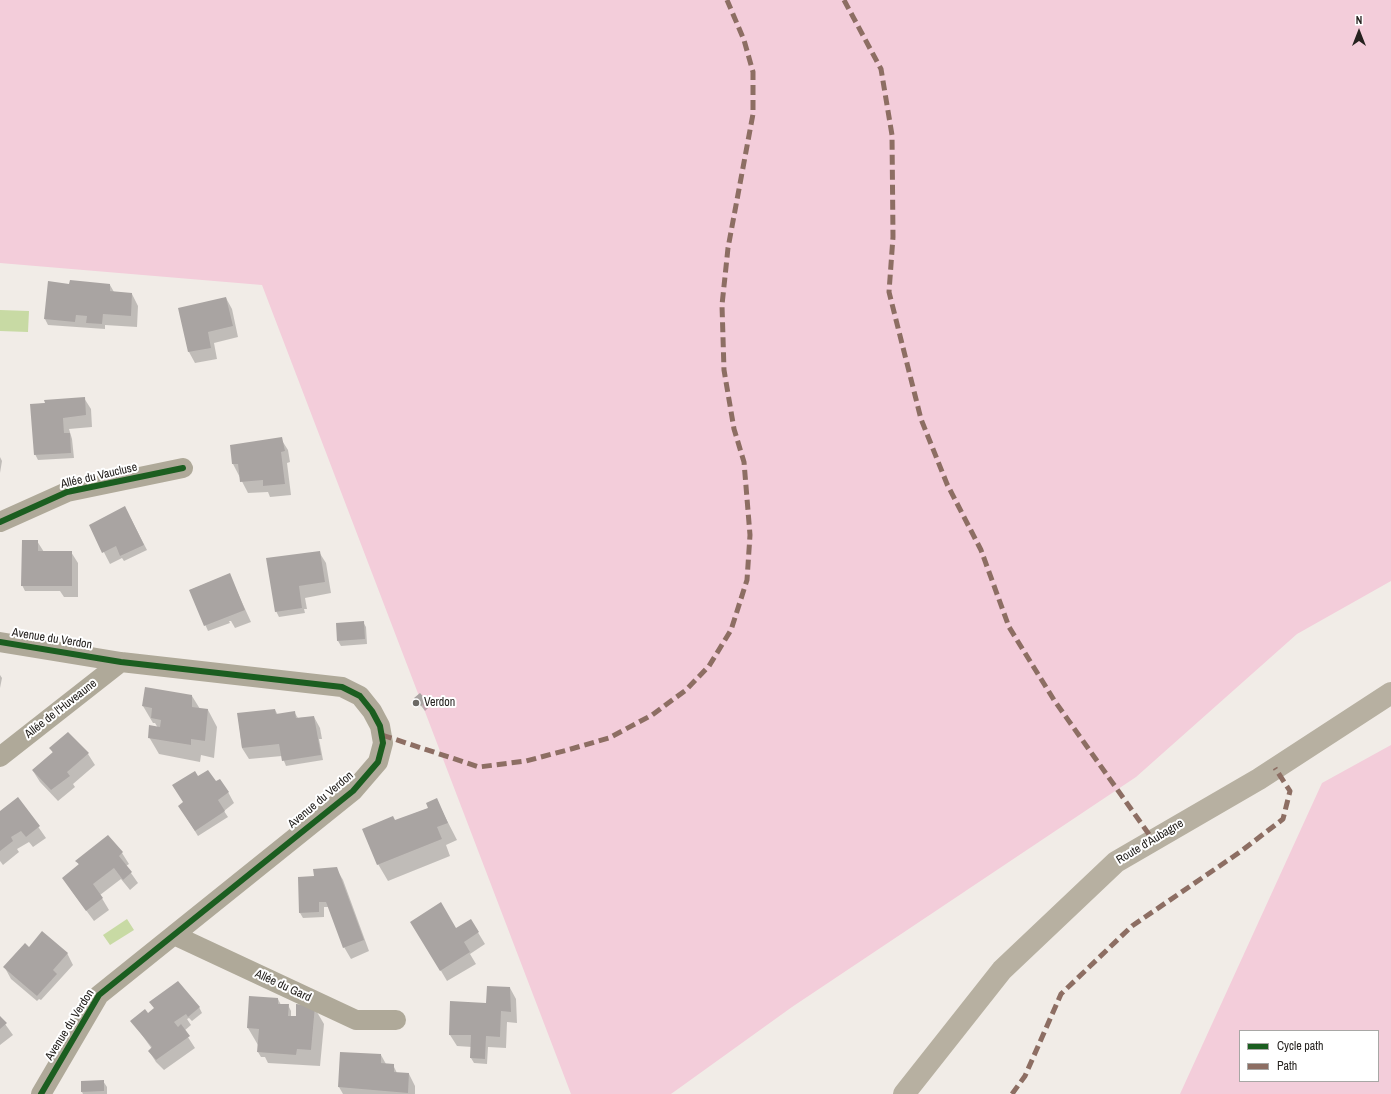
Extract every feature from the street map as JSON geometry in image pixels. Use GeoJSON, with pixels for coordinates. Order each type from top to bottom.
{"type":"FeatureCollection","features":[{"type":"Feature","properties":{"kind":"main road","name":"Route d'Aubagne"},"geometry":{"type":"LineString","coordinates":[[904,1094],[1002,970],[1116,862],[1259,779],[1391,693]]}},
{"type":"Feature","properties":{"kind":"street","name":"Allée du Vaucluse"},"geometry":{"type":"LineString","coordinates":[[0,522],[67,492],[183,468]]}},
{"type":"Feature","properties":{"kind":"street","name":"Avenue du Verdon"},"geometry":{"type":"LineString","coordinates":[[0,642],[121,662],[342,687],[360,696],[372,711],[380,726],[384,743],[378,762],[353,791],[99,995],[41,1094]]}},
{"type":"Feature","properties":{"kind":"street","name":"Allée de l'Huveaune"},"geometry":{"type":"LineString","coordinates":[[0,757],[121,662]]}},
{"type":"Feature","properties":{"kind":"street","name":"Allée du Gard"},"geometry":{"type":"LineString","coordinates":[[174,935],[356,1020],[396,1020]]}},
{"type":"Feature","properties":{"kind":"shaded area"},"geometry":{"type":"Polygon","coordinates":[[[0,0],[1391,0],[1391,581],[1297,634],[1136,777],[792,1007],[671,1094],[571,1094],[262,285],[0,263],[0,0]]]}},
{"type":"Feature","properties":{"kind":"shaded area"},"geometry":{"type":"Polygon","coordinates":[[[0,310],[29,311],[28,332],[0,331],[0,310]]]}},
{"type":"Feature","properties":{"kind":"shaded area"},"geometry":{"type":"Polygon","coordinates":[[[1391,745],[1391,1094],[1180,1094],[1322,783],[1391,745]]]}},
{"type":"Feature","properties":{"kind":"shaded area"},"geometry":{"type":"Polygon","coordinates":[[[127,919],[134,930],[110,945],[103,935],[127,919]]]}},
{"type":"Feature","properties":{"kind":"building"},"geometry":{"type":"Polygon","coordinates":[[[70,280],[110,284],[110,291],[132,293],[131,316],[103,314],[102,324],[86,323],[87,316],[76,315],[75,322],[44,319],[48,281],[69,284],[70,280]]]}},
{"type":"Feature","properties":{"kind":"building"},"geometry":{"type":"Polygon","coordinates":[[[226,297],[233,326],[208,332],[211,348],[188,352],[178,308],[226,297]]]}},
{"type":"Feature","properties":{"kind":"building"},"geometry":{"type":"Polygon","coordinates":[[[85,397],[86,415],[63,418],[64,433],[70,433],[71,453],[34,455],[30,404],[45,403],[44,400],[85,397]]]}},
{"type":"Feature","properties":{"kind":"building"},"geometry":{"type":"Polygon","coordinates":[[[282,437],[285,451],[281,452],[285,484],[263,486],[263,480],[240,482],[238,464],[232,464],[230,445],[282,437]]]}},
{"type":"Feature","properties":{"kind":"building"},"geometry":{"type":"Polygon","coordinates":[[[125,506],[144,545],[120,556],[116,546],[102,553],[89,525],[125,506]]]}},
{"type":"Feature","properties":{"kind":"building"},"geometry":{"type":"Polygon","coordinates":[[[22,540],[38,540],[38,551],[72,551],[72,586],[21,586],[22,540]]]}},
{"type":"Feature","properties":{"kind":"building"},"geometry":{"type":"Polygon","coordinates":[[[320,551],[325,582],[299,586],[302,608],[275,612],[266,558],[320,551]]]}},
{"type":"Feature","properties":{"kind":"building"},"geometry":{"type":"Polygon","coordinates":[[[230,573],[245,610],[204,626],[189,590],[230,573]]]}},
{"type":"Feature","properties":{"kind":"building"},"geometry":{"type":"Polygon","coordinates":[[[364,621],[365,639],[337,641],[336,623],[364,621]]]}},
{"type":"Feature","properties":{"kind":"building"},"geometry":{"type":"Polygon","coordinates":[[[145,687],[192,695],[192,707],[208,709],[205,741],[191,739],[191,745],[148,738],[149,725],[160,727],[161,720],[151,718],[152,708],[142,706],[145,687]]]}},
{"type":"Feature","properties":{"kind":"building"},"geometry":{"type":"Polygon","coordinates":[[[420,693],[427,701],[421,706],[414,698],[420,693]]]}},
{"type":"Feature","properties":{"kind":"building"},"geometry":{"type":"Polygon","coordinates":[[[275,709],[276,714],[295,711],[296,718],[314,716],[321,755],[282,761],[279,744],[242,748],[237,713],[275,709]]]}},
{"type":"Feature","properties":{"kind":"building"},"geometry":{"type":"Polygon","coordinates":[[[68,732],[89,753],[67,772],[70,776],[51,790],[32,770],[53,752],[49,748],[68,732]]]}},
{"type":"Feature","properties":{"kind":"building"},"geometry":{"type":"Polygon","coordinates":[[[208,770],[216,781],[220,779],[229,792],[218,800],[225,811],[195,831],[178,806],[183,802],[172,785],[195,771],[198,776],[208,770]]]}},
{"type":"Feature","properties":{"kind":"building"},"geometry":{"type":"Polygon","coordinates":[[[18,797],[40,826],[26,837],[21,831],[11,837],[13,841],[0,851],[0,811],[18,797]]]}},
{"type":"Feature","properties":{"kind":"building"},"geometry":{"type":"Polygon","coordinates":[[[437,798],[448,823],[437,827],[442,839],[377,865],[362,829],[393,816],[395,820],[428,808],[426,803],[437,798]]]}},
{"type":"Feature","properties":{"kind":"building"},"geometry":{"type":"Polygon","coordinates":[[[108,835],[123,852],[119,856],[132,872],[123,880],[114,868],[93,884],[103,898],[86,911],[62,878],[79,864],[75,861],[108,835]]]}},
{"type":"Feature","properties":{"kind":"building"},"geometry":{"type":"Polygon","coordinates":[[[337,867],[364,940],[343,948],[326,902],[319,902],[319,912],[299,913],[298,877],[314,876],[313,869],[337,867]]]}},
{"type":"Feature","properties":{"kind":"building"},"geometry":{"type":"Polygon","coordinates":[[[441,902],[456,928],[471,919],[479,932],[464,942],[470,952],[440,971],[410,922],[441,902]]]}},
{"type":"Feature","properties":{"kind":"building"},"geometry":{"type":"Polygon","coordinates":[[[42,931],[68,953],[53,970],[57,974],[37,996],[3,967],[25,943],[29,947],[42,931]]]}},
{"type":"Feature","properties":{"kind":"building"},"geometry":{"type":"Polygon","coordinates":[[[178,981],[200,1007],[188,1017],[186,1014],[174,1022],[178,1027],[181,1024],[190,1036],[156,1060],[148,1051],[152,1047],[130,1021],[145,1009],[148,1013],[154,1008],[149,1002],[178,981]]]}},
{"type":"Feature","properties":{"kind":"building"},"geometry":{"type":"Polygon","coordinates":[[[487,986],[510,987],[511,1012],[501,1011],[500,1037],[486,1036],[485,1059],[470,1058],[471,1035],[449,1035],[450,1001],[486,1003],[487,986]]]}},
{"type":"Feature","properties":{"kind":"building"},"geometry":{"type":"Polygon","coordinates":[[[249,996],[278,998],[278,1004],[289,1004],[288,1016],[296,1016],[296,1004],[315,1006],[311,1050],[297,1049],[296,1055],[257,1052],[259,1029],[247,1028],[249,996]]]}},
{"type":"Feature","properties":{"kind":"building"},"geometry":{"type":"Polygon","coordinates":[[[0,1016],[7,1023],[0,1029],[0,1016]]]}},
{"type":"Feature","properties":{"kind":"building"},"geometry":{"type":"Polygon","coordinates":[[[340,1052],[381,1054],[381,1063],[394,1064],[394,1072],[409,1073],[408,1093],[338,1087],[340,1052]]]}},
{"type":"Feature","properties":{"kind":"building"},"geometry":{"type":"Polygon","coordinates":[[[104,1080],[104,1091],[81,1092],[81,1081],[104,1080]]]}},
{"type":"Feature","properties":{"kind":"marked path"},"geometry":{"type":"LineString","coordinates":[[382,735],[479,767],[526,761],[609,738],[652,715],[686,690],[709,666],[731,630],[747,580],[750,535],[744,462],[734,429],[724,370],[722,305],[728,248],[753,114],[753,72],[744,40],[727,0]]}},
{"type":"Feature","properties":{"kind":"marked path"},"geometry":{"type":"LineString","coordinates":[[844,0],[881,69],[892,135],[893,237],[889,292],[921,419],[947,484],[981,550],[1009,627],[1054,700],[1153,840]]}},
{"type":"Feature","properties":{"kind":"marked path"},"geometry":{"type":"LineString","coordinates":[[1012,1094],[1025,1076],[1061,994],[1132,926],[1240,852],[1283,819],[1290,791],[1275,768]]}},
{"type":"Feature","properties":{"kind":"cycle path"},"geometry":{"type":"LineString","coordinates":[[0,522],[67,492],[183,468]]}},
{"type":"Feature","properties":{"kind":"cycle path"},"geometry":{"type":"LineString","coordinates":[[0,642],[121,662],[342,687],[360,696],[372,711],[380,726],[383,743],[378,762],[353,791],[99,995],[41,1094]]}},
{"type":"Feature","properties":{"kind":"place","name":"Verdon"},"geometry":{"type":"Point","coordinates":[416,703]}}]}
